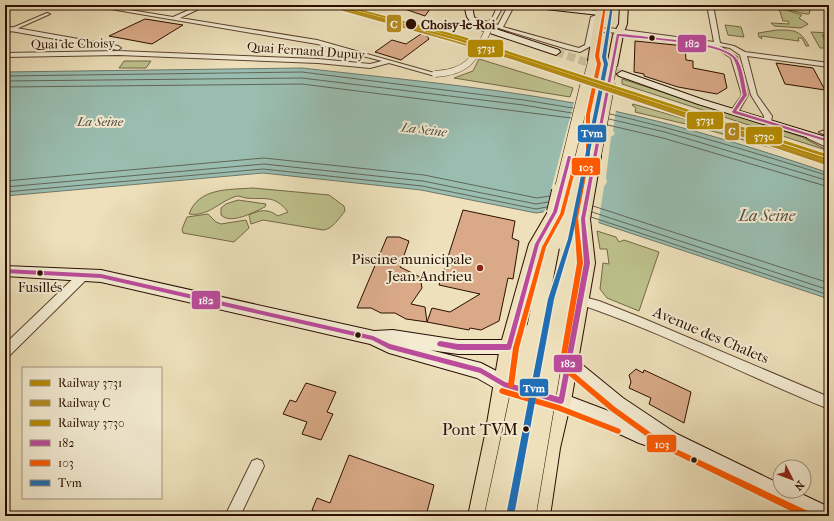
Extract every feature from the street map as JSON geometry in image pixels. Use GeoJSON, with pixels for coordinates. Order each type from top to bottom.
{"type":"FeatureCollection","features":[{"type":"Feature","properties":{"kind":"main road"},"geometry":{"type":"LineString","coordinates":[[468,5],[468,9],[474,23],[486,29],[556,52]]}},
{"type":"Feature","properties":{"kind":"main road"},"geometry":{"type":"LineString","coordinates":[[495,516],[542,296],[551,247],[555,212],[593,60],[600,11],[528,5]]}},
{"type":"Feature","properties":{"kind":"main road"},"geometry":{"type":"LineString","coordinates":[[525,516],[561,302],[572,254],[583,219],[624,5]]}},
{"type":"Feature","properties":{"kind":"main road"},"geometry":{"type":"LineString","coordinates":[[622,74],[673,92],[768,119],[828,134]]}},
{"type":"Feature","properties":{"kind":"main road"},"geometry":{"type":"LineString","coordinates":[[768,119],[802,132],[828,134]]}},
{"type":"Feature","properties":{"kind":"main road"},"geometry":{"type":"LineString","coordinates":[[480,516],[496,435],[509,347],[537,244],[555,212]]}},
{"type":"Feature","properties":{"kind":"main road"},"geometry":{"type":"LineString","coordinates":[[538,516],[549,448],[568,363],[587,257],[583,219]]}},
{"type":"Feature","properties":{"kind":"main road"},"geometry":{"type":"LineString","coordinates":[[5,272],[85,274],[100,276],[373,338],[388,346],[481,371],[504,384],[560,401],[615,422],[638,434],[657,440],[670,441]]}},
{"type":"Feature","properties":{"kind":"main road"},"geometry":{"type":"LineString","coordinates":[[373,338],[393,337],[458,348],[509,347],[526,350],[568,363],[617,404],[670,441],[824,516]]}},
{"type":"Feature","properties":{"kind":"street"},"geometry":{"type":"LineString","coordinates":[[90,5],[318,42],[387,62]]}},
{"type":"Feature","properties":{"kind":"street"},"geometry":{"type":"LineString","coordinates":[[173,19],[204,5]]}},
{"type":"Feature","properties":{"kind":"street"},"geometry":{"type":"LineString","coordinates":[[500,27],[510,8],[508,5]]}},
{"type":"Feature","properties":{"kind":"street"},"geometry":{"type":"LineString","coordinates":[[710,5],[717,46],[734,57],[745,95],[735,110]]}},
{"type":"Feature","properties":{"kind":"street","name":"Quai Fernand Dupuy"},"geometry":{"type":"LineString","coordinates":[[141,54],[318,61],[370,66],[387,62],[435,74],[453,72],[469,64],[500,6]]}},
{"type":"Feature","properties":{"kind":"street"},"geometry":{"type":"LineString","coordinates":[[472,20],[573,49],[583,49],[589,45],[593,18],[600,11]]}},
{"type":"Feature","properties":{"kind":"street"},"geometry":{"type":"LineString","coordinates":[[5,33],[48,14]]}},
{"type":"Feature","properties":{"kind":"street"},"geometry":{"type":"LineString","coordinates":[[5,28],[141,54]]}},
{"type":"Feature","properties":{"kind":"street"},"geometry":{"type":"LineString","coordinates":[[596,35],[603,30],[618,36],[732,47],[743,54],[829,65]]}},
{"type":"Feature","properties":{"kind":"street"},"geometry":{"type":"LineString","coordinates":[[93,53],[104,46]]}},
{"type":"Feature","properties":{"kind":"street","name":"Quai de Choisy"},"geometry":{"type":"LineString","coordinates":[[5,55],[93,53],[141,54]]}},
{"type":"Feature","properties":{"kind":"street"},"geometry":{"type":"LineString","coordinates":[[743,54],[754,95],[768,119]]}},
{"type":"Feature","properties":{"kind":"street"},"geometry":{"type":"LineString","coordinates":[[802,132],[829,146]]}},
{"type":"Feature","properties":{"kind":"street"},"geometry":{"type":"LineString","coordinates":[[5,352],[85,274]]}},
{"type":"Feature","properties":{"kind":"street","name":"Avenue des Chalets"},"geometry":{"type":"LineString","coordinates":[[580,300],[638,321],[829,403]]}},
{"type":"Feature","properties":{"kind":"street"},"geometry":{"type":"LineString","coordinates":[[232,516],[258,466]]}},
{"type":"Feature","properties":{"kind":"green space"},"geometry":{"type":"Polygon","coordinates":[[[775,5],[809,7],[810,11],[809,14],[806,14],[776,7],[775,5]]]}},
{"type":"Feature","properties":{"kind":"green space"},"geometry":{"type":"Polygon","coordinates":[[[779,9],[802,15],[799,18],[808,24],[801,28],[774,26],[771,23],[789,24],[788,21],[783,21],[779,9]]]}},
{"type":"Feature","properties":{"kind":"green space"},"geometry":{"type":"Polygon","coordinates":[[[725,25],[741,27],[744,37],[728,35],[725,25]]]}},
{"type":"Feature","properties":{"kind":"green space"},"geometry":{"type":"Polygon","coordinates":[[[788,30],[800,34],[809,46],[806,46],[802,38],[798,38],[799,41],[761,36],[762,39],[759,37],[758,33],[788,30]]]}},
{"type":"Feature","properties":{"kind":"green space"},"geometry":{"type":"Polygon","coordinates":[[[811,32],[829,33],[829,36],[822,35],[829,48],[820,48],[811,32]]]}},
{"type":"Feature","properties":{"kind":"green space"},"geometry":{"type":"Polygon","coordinates":[[[479,59],[573,88],[570,97],[454,78],[473,71],[479,59]]]}},
{"type":"Feature","properties":{"kind":"green space"},"geometry":{"type":"Polygon","coordinates":[[[124,61],[151,61],[146,68],[119,68],[124,61]]]}},
{"type":"Feature","properties":{"kind":"green space"},"geometry":{"type":"Polygon","coordinates":[[[622,79],[802,137],[829,151],[622,84],[622,79]]]}},
{"type":"Feature","properties":{"kind":"green space"},"geometry":{"type":"Polygon","coordinates":[[[633,104],[685,119],[783,151],[694,126],[635,112],[636,108],[632,105],[633,104]]]}},
{"type":"Feature","properties":{"kind":"green space"},"geometry":{"type":"Polygon","coordinates":[[[253,188],[329,195],[344,206],[345,211],[333,226],[323,230],[263,220],[251,224],[249,215],[257,212],[267,211],[278,216],[288,212],[278,202],[269,199],[236,196],[207,212],[189,214],[194,205],[207,194],[225,190],[253,188]]]}},
{"type":"Feature","properties":{"kind":"green space"},"geometry":{"type":"Polygon","coordinates":[[[238,200],[266,204],[265,207],[243,217],[231,219],[225,218],[221,215],[221,208],[226,204],[238,200]]]}},
{"type":"Feature","properties":{"kind":"green space"},"geometry":{"type":"Polygon","coordinates":[[[208,214],[216,222],[221,224],[246,220],[249,228],[234,242],[183,233],[182,229],[187,217],[208,214]]]}},
{"type":"Feature","properties":{"kind":"green space"},"geometry":{"type":"Polygon","coordinates":[[[597,231],[616,237],[619,242],[624,240],[659,252],[639,311],[607,298],[600,289],[603,263],[609,264],[607,249],[600,249],[597,231]]]}},
{"type":"Feature","properties":{"kind":"water","name":"La Seine"},"geometry":{"type":"Polygon","coordinates":[[[302,68],[459,86],[576,103],[641,117],[695,131],[829,173],[829,299],[597,222],[549,211],[536,213],[421,190],[263,173],[5,196],[5,72],[302,68]]]}},
{"type":"Feature","properties":{"kind":"pier"},"geometry":{"type":"Polygon","coordinates":[[[574,102],[616,110],[613,130],[615,134],[611,137],[606,177],[607,182],[604,187],[598,225],[549,213],[542,214],[546,209],[574,102]]]}},
{"type":"Feature","properties":{"kind":"building"},"geometry":{"type":"Polygon","coordinates":[[[399,5],[433,5],[425,16],[399,7],[399,5]]]}},
{"type":"Feature","properties":{"kind":"building"},"geometry":{"type":"Polygon","coordinates":[[[145,19],[183,25],[152,44],[109,36],[145,19]]]}},
{"type":"Feature","properties":{"kind":"building"},"geometry":{"type":"Polygon","coordinates":[[[424,32],[429,39],[401,60],[375,52],[392,40],[406,44],[424,32]]]}},
{"type":"Feature","properties":{"kind":"building"},"geometry":{"type":"Polygon","coordinates":[[[635,41],[685,46],[686,60],[693,61],[693,68],[724,74],[727,88],[717,94],[678,87],[644,76],[644,74],[634,72],[635,41]]]}},
{"type":"Feature","properties":{"kind":"building"},"geometry":{"type":"Polygon","coordinates":[[[776,63],[813,68],[825,90],[785,84],[776,63]]]}},
{"type":"Feature","properties":{"kind":"building","name":"Piscine municipale Jean Andrieu"},"geometry":{"type":"Polygon","coordinates":[[[463,210],[515,221],[512,238],[519,241],[513,279],[508,278],[499,321],[481,330],[470,328],[469,330],[427,322],[432,308],[450,312],[480,294],[439,285],[463,210]]]}},
{"type":"Feature","properties":{"kind":"building"},"geometry":{"type":"Polygon","coordinates":[[[387,237],[399,237],[409,241],[400,267],[420,277],[422,288],[411,304],[425,307],[427,322],[406,319],[395,313],[381,313],[371,308],[357,308],[387,237]]]}},
{"type":"Feature","properties":{"kind":"building"},"geometry":{"type":"Polygon","coordinates":[[[636,369],[643,373],[644,370],[691,392],[684,423],[649,404],[651,398],[629,388],[631,382],[629,375],[636,369]]]}},
{"type":"Feature","properties":{"kind":"building"},"geometry":{"type":"Polygon","coordinates":[[[306,383],[336,392],[327,412],[333,414],[321,440],[302,434],[307,422],[283,414],[290,400],[296,402],[306,383]]]}},
{"type":"Feature","properties":{"kind":"building"},"geometry":{"type":"Polygon","coordinates":[[[349,455],[434,485],[426,516],[329,516],[312,510],[317,498],[330,503],[349,455]]]}},
{"type":"Feature","properties":{"kind":"tunnel"},"geometry":{"type":"LineString","coordinates":[[556,52],[622,74]]}},
{"type":"Feature","properties":{"kind":"rail line","name":"C"},"geometry":{"type":"LineString","coordinates":[[324,5],[452,40],[829,164]]}},
{"type":"Feature","properties":{"kind":"rail line","name":"3731"},"geometry":{"type":"LineString","coordinates":[[331,5],[457,39],[829,161]]}},
{"type":"Feature","properties":{"kind":"rail line","name":"3730"},"geometry":{"type":"LineString","coordinates":[[339,5],[460,37],[829,157]]}},
{"type":"Feature","properties":{"kind":"transit line","name":"103"},"geometry":{"type":"LineString","coordinates":[[605,5],[597,56],[599,64],[588,115],[588,155],[576,218],[580,263],[562,366],[613,409],[666,447],[809,516]]}},
{"type":"Feature","properties":{"kind":"transit line","name":"Tvm"},"geometry":{"type":"LineString","coordinates":[[510,516],[551,299],[570,239],[606,64],[604,57],[612,5]]}},
{"type":"Feature","properties":{"kind":"transit line","name":"182"},"geometry":{"type":"LineString","coordinates":[[5,271],[101,276],[373,338],[389,346],[481,371],[504,384],[561,401],[587,263],[583,219],[618,35],[697,44],[725,51],[733,56],[735,60],[739,69],[745,95],[734,112],[829,141]]}},
{"type":"Feature","properties":{"kind":"transit line","name":"182"},"geometry":{"type":"LineString","coordinates":[[440,344],[458,347],[509,347],[537,244],[555,212],[569,157]]}},
{"type":"Feature","properties":{"kind":"transit line","name":"103"},"geometry":{"type":"LineString","coordinates":[[511,385],[516,348],[544,247],[562,214],[576,159]]}},
{"type":"Feature","properties":{"kind":"transit line","name":"103"},"geometry":{"type":"LineString","coordinates":[[502,391],[559,408],[618,431]]}},
{"type":"Feature","properties":{"kind":"place","name":"Choisy-le-Roi"},"geometry":{"type":"Point","coordinates":[411,24]}},
{"type":"Feature","properties":{"kind":"place","name":"Piscine municipale Jean Andrieu"},"geometry":{"type":"Point","coordinates":[480,268]}},
{"type":"Feature","properties":{"kind":"place","name":"Fusillés"},"geometry":{"type":"Point","coordinates":[40,273]}},
{"type":"Feature","properties":{"kind":"place","name":"Pont TVM"},"geometry":{"type":"Point","coordinates":[526,429]}}]}
